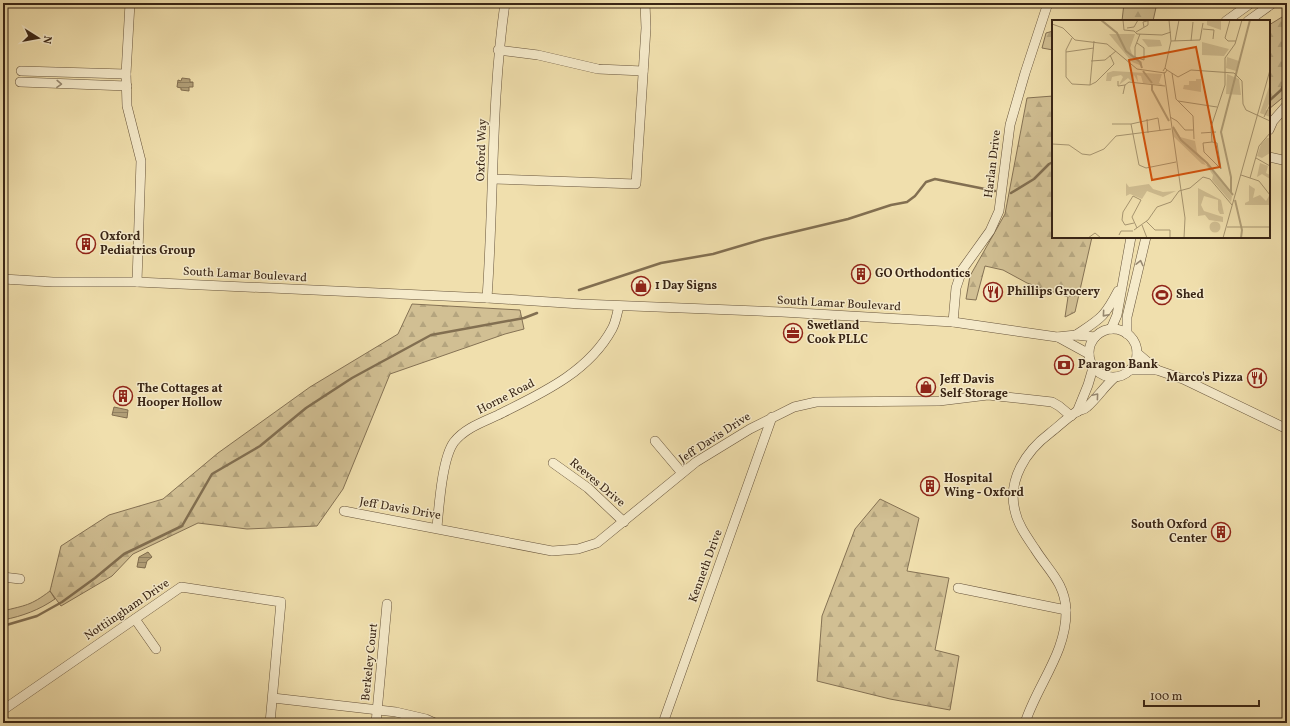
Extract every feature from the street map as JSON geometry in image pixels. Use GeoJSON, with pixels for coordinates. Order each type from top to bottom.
{"type":"FeatureCollection","features":[{"type":"Feature","properties":{"kind":"street"},"geometry":{"type":"LineString","coordinates":[[130,3],[126,74],[127,106],[141,161],[137,282]]}},
{"type":"Feature","properties":{"kind":"street","name":"Oxford Way"},"geometry":{"type":"LineString","coordinates":[[487,298],[498,50],[505,3]]}},
{"type":"Feature","properties":{"kind":"street"},"geometry":{"type":"LineString","coordinates":[[493,180],[636,184],[643,71],[645,3]]}},
{"type":"Feature","properties":{"kind":"street","name":"Harlan Drive"},"geometry":{"type":"LineString","coordinates":[[952,322],[956,288],[962,270],[990,231],[999,211],[1010,125],[1024,73],[1048,3]]}},
{"type":"Feature","properties":{"kind":"street"},"geometry":{"type":"LineString","coordinates":[[1227,20],[1251,3]]}},
{"type":"Feature","properties":{"kind":"street"},"geometry":{"type":"LineString","coordinates":[[1249,20],[1273,3]]}},
{"type":"Feature","properties":{"kind":"street"},"geometry":{"type":"LineString","coordinates":[[498,50],[538,55],[598,69],[643,71]]}},
{"type":"Feature","properties":{"kind":"street"},"geometry":{"type":"LineString","coordinates":[[21,71],[126,74]]}},
{"type":"Feature","properties":{"kind":"street"},"geometry":{"type":"LineString","coordinates":[[20,82],[127,86]]}},
{"type":"Feature","properties":{"kind":"street"},"geometry":{"type":"LineString","coordinates":[[1270,128],[1273,121],[1287,105]]}},
{"type":"Feature","properties":{"kind":"street"},"geometry":{"type":"LineString","coordinates":[[1270,157],[1287,161]]}},
{"type":"Feature","properties":{"kind":"street"},"geometry":{"type":"LineString","coordinates":[[1111,329],[1117,314],[1131,238]]}},
{"type":"Feature","properties":{"kind":"street"},"geometry":{"type":"LineString","coordinates":[[1127,334],[1127,317],[1146,238]]}},
{"type":"Feature","properties":{"kind":"street","name":"South Lamar Boulevard"},"geometry":{"type":"LineString","coordinates":[[3,279],[53,282],[137,282],[487,298],[619,306],[782,312],[952,322],[1057,336],[1076,335],[1095,338]]}},
{"type":"Feature","properties":{"kind":"street"},"geometry":{"type":"LineString","coordinates":[[1076,335],[1096,323],[1107,312],[1123,283]]}},
{"type":"Feature","properties":{"kind":"street","name":"Horne Road"},"geometry":{"type":"LineString","coordinates":[[437,528],[441,490],[448,455],[454,442],[468,430],[566,380],[593,356],[613,328],[619,306]]}},
{"type":"Feature","properties":{"kind":"street"},"geometry":{"type":"LineString","coordinates":[[1074,414],[1088,385],[1093,368],[1089,354],[1091,342],[1099,333],[1111,329],[1120,330],[1127,334],[1136,345],[1137,352],[1134,365],[1120,377],[1106,377],[1093,368]]}},
{"type":"Feature","properties":{"kind":"street","name":"South Lamar Boulevard"},"geometry":{"type":"LineString","coordinates":[[1057,336],[1089,354]]}},
{"type":"Feature","properties":{"kind":"street"},"geometry":{"type":"LineString","coordinates":[[1137,352],[1157,370]]}},
{"type":"Feature","properties":{"kind":"street"},"geometry":{"type":"LineString","coordinates":[[1130,370],[1157,370],[1183,379],[1287,429]]}},
{"type":"Feature","properties":{"kind":"street"},"geometry":{"type":"LineString","coordinates":[[1025,723],[1056,656],[1064,627],[1066,610],[1060,583],[1023,531],[1015,511],[1014,494],[1016,479],[1021,464],[1030,450],[1074,414],[1086,408],[1114,378]]}},
{"type":"Feature","properties":{"kind":"street","name":"Jeff Davis Drive"},"geometry":{"type":"LineString","coordinates":[[344,511],[552,551],[578,549],[597,543],[699,460],[772,417],[794,407],[816,402],[939,401],[988,395],[1052,402],[1074,414]]}},
{"type":"Feature","properties":{"kind":"street","name":"Kenneth Drive"},"geometry":{"type":"LineString","coordinates":[[663,723],[772,417]]}},
{"type":"Feature","properties":{"kind":"street"},"geometry":{"type":"LineString","coordinates":[[655,441],[682,473]]}},
{"type":"Feature","properties":{"kind":"street","name":"Reeves Drive"},"geometry":{"type":"LineString","coordinates":[[553,463],[588,488],[624,522]]}},
{"type":"Feature","properties":{"kind":"street"},"geometry":{"type":"LineString","coordinates":[[3,577],[20,579]]}},
{"type":"Feature","properties":{"kind":"street","name":"Nottiingham Drive"},"geometry":{"type":"LineString","coordinates":[[3,710],[181,587],[281,602],[270,723]]}},
{"type":"Feature","properties":{"kind":"street"},"geometry":{"type":"LineString","coordinates":[[958,588],[1066,610]]}},
{"type":"Feature","properties":{"kind":"street","name":"Berkeley Court"},"geometry":{"type":"LineString","coordinates":[[376,723],[387,604]]}},
{"type":"Feature","properties":{"kind":"street"},"geometry":{"type":"LineString","coordinates":[[135,619],[156,649]]}},
{"type":"Feature","properties":{"kind":"street"},"geometry":{"type":"LineString","coordinates":[[273,698],[377,710],[426,719],[436,723]]}},
{"type":"Feature","properties":{"kind":"green space"},"geometry":{"type":"Polygon","coordinates":[[[1124,3],[1157,3],[1153,20],[1122,20],[1124,3]]]}},
{"type":"Feature","properties":{"kind":"green space"},"geometry":{"type":"Polygon","coordinates":[[[1287,14],[1287,94],[1270,108],[1270,24],[1287,14]]]}},
{"type":"Feature","properties":{"kind":"green space"},"geometry":{"type":"Polygon","coordinates":[[[1052,31],[1052,50],[1042,48],[1046,33],[1052,31]]]}},
{"type":"Feature","properties":{"kind":"green space"},"geometry":{"type":"Polygon","coordinates":[[[1052,96],[1052,238],[1092,238],[1075,312],[1065,317],[1068,297],[1027,283],[1003,270],[985,266],[976,300],[966,299],[970,276],[1005,214],[1027,98],[1052,96]]]}},
{"type":"Feature","properties":{"kind":"green space"},"geometry":{"type":"Polygon","coordinates":[[[412,304],[520,310],[524,329],[505,334],[390,374],[343,489],[317,526],[247,529],[198,523],[133,554],[112,576],[61,606],[50,591],[61,546],[109,515],[163,499],[218,453],[310,387],[398,334],[412,304]]]}},
{"type":"Feature","properties":{"kind":"green space"},"geometry":{"type":"Polygon","coordinates":[[[880,499],[919,518],[907,571],[949,578],[935,650],[959,656],[950,710],[890,699],[817,681],[822,616],[855,529],[880,499]]]}},
{"type":"Feature","properties":{"kind":"green space"},"geometry":{"type":"Polygon","coordinates":[[[50,591],[55,599],[49,603],[17,617],[3,620],[3,611],[28,604],[50,591]]]}},
{"type":"Feature","properties":{"kind":"shaded area"},"geometry":{"type":"Polygon","coordinates":[[[182,78],[190,79],[190,82],[193,82],[193,87],[189,87],[189,91],[181,90],[181,88],[177,87],[178,80],[181,81],[182,78]]]}},
{"type":"Feature","properties":{"kind":"shaded area"},"geometry":{"type":"Polygon","coordinates":[[[114,407],[128,410],[127,418],[112,415],[114,407]]]}},
{"type":"Feature","properties":{"kind":"shaded area"},"geometry":{"type":"Polygon","coordinates":[[[148,552],[152,557],[147,561],[145,568],[137,567],[139,557],[148,552]]]}},
{"type":"Feature","properties":{"kind":"waterway"},"geometry":{"type":"LineString","coordinates":[[1270,100],[1281,90],[1287,78]]}},
{"type":"Feature","properties":{"kind":"waterway"},"geometry":{"type":"LineString","coordinates":[[1011,193],[1034,179],[1052,162]]}},
{"type":"Feature","properties":{"kind":"waterway"},"geometry":{"type":"LineString","coordinates":[[579,290],[661,263],[713,254],[764,239],[848,219],[891,205],[907,202],[915,196],[926,182],[935,179],[995,191]]}},
{"type":"Feature","properties":{"kind":"waterway"},"geometry":{"type":"LineString","coordinates":[[3,626],[37,616],[62,602],[95,578],[124,554],[182,526],[212,474],[260,446],[306,408],[352,378],[431,335],[524,318],[537,313]]}},
{"type":"Feature","properties":{"kind":"place","name":"Oxford Pediatrics Group"},"geometry":{"type":"Point","coordinates":[86,244]}},
{"type":"Feature","properties":{"kind":"place","name":"GO Orthodontics"},"geometry":{"type":"Point","coordinates":[861,274]}},
{"type":"Feature","properties":{"kind":"place","name":"1 Day Signs"},"geometry":{"type":"Point","coordinates":[641,286]}},
{"type":"Feature","properties":{"kind":"place","name":"Phillips Grocery"},"geometry":{"type":"Point","coordinates":[993,292]}},
{"type":"Feature","properties":{"kind":"place","name":"Shed"},"geometry":{"type":"Point","coordinates":[1162,295]}},
{"type":"Feature","properties":{"kind":"place","name":"Swetland Cook PLLC"},"geometry":{"type":"Point","coordinates":[793,333]}},
{"type":"Feature","properties":{"kind":"place","name":"Paragon Bank"},"geometry":{"type":"Point","coordinates":[1064,365]}},
{"type":"Feature","properties":{"kind":"place","name":"Marco's Pizza"},"geometry":{"type":"Point","coordinates":[1257,378]}},
{"type":"Feature","properties":{"kind":"place","name":"Jeff Davis Self Storage"},"geometry":{"type":"Point","coordinates":[926,387]}},
{"type":"Feature","properties":{"kind":"place","name":"The Cottages at Hooper Hollow"},"geometry":{"type":"Point","coordinates":[123,396]}},
{"type":"Feature","properties":{"kind":"place","name":"Hospital Wing - Oxford"},"geometry":{"type":"Point","coordinates":[930,486]}},
{"type":"Feature","properties":{"kind":"place","name":"South Oxford Center"},"geometry":{"type":"Point","coordinates":[1221,532]}}]}
